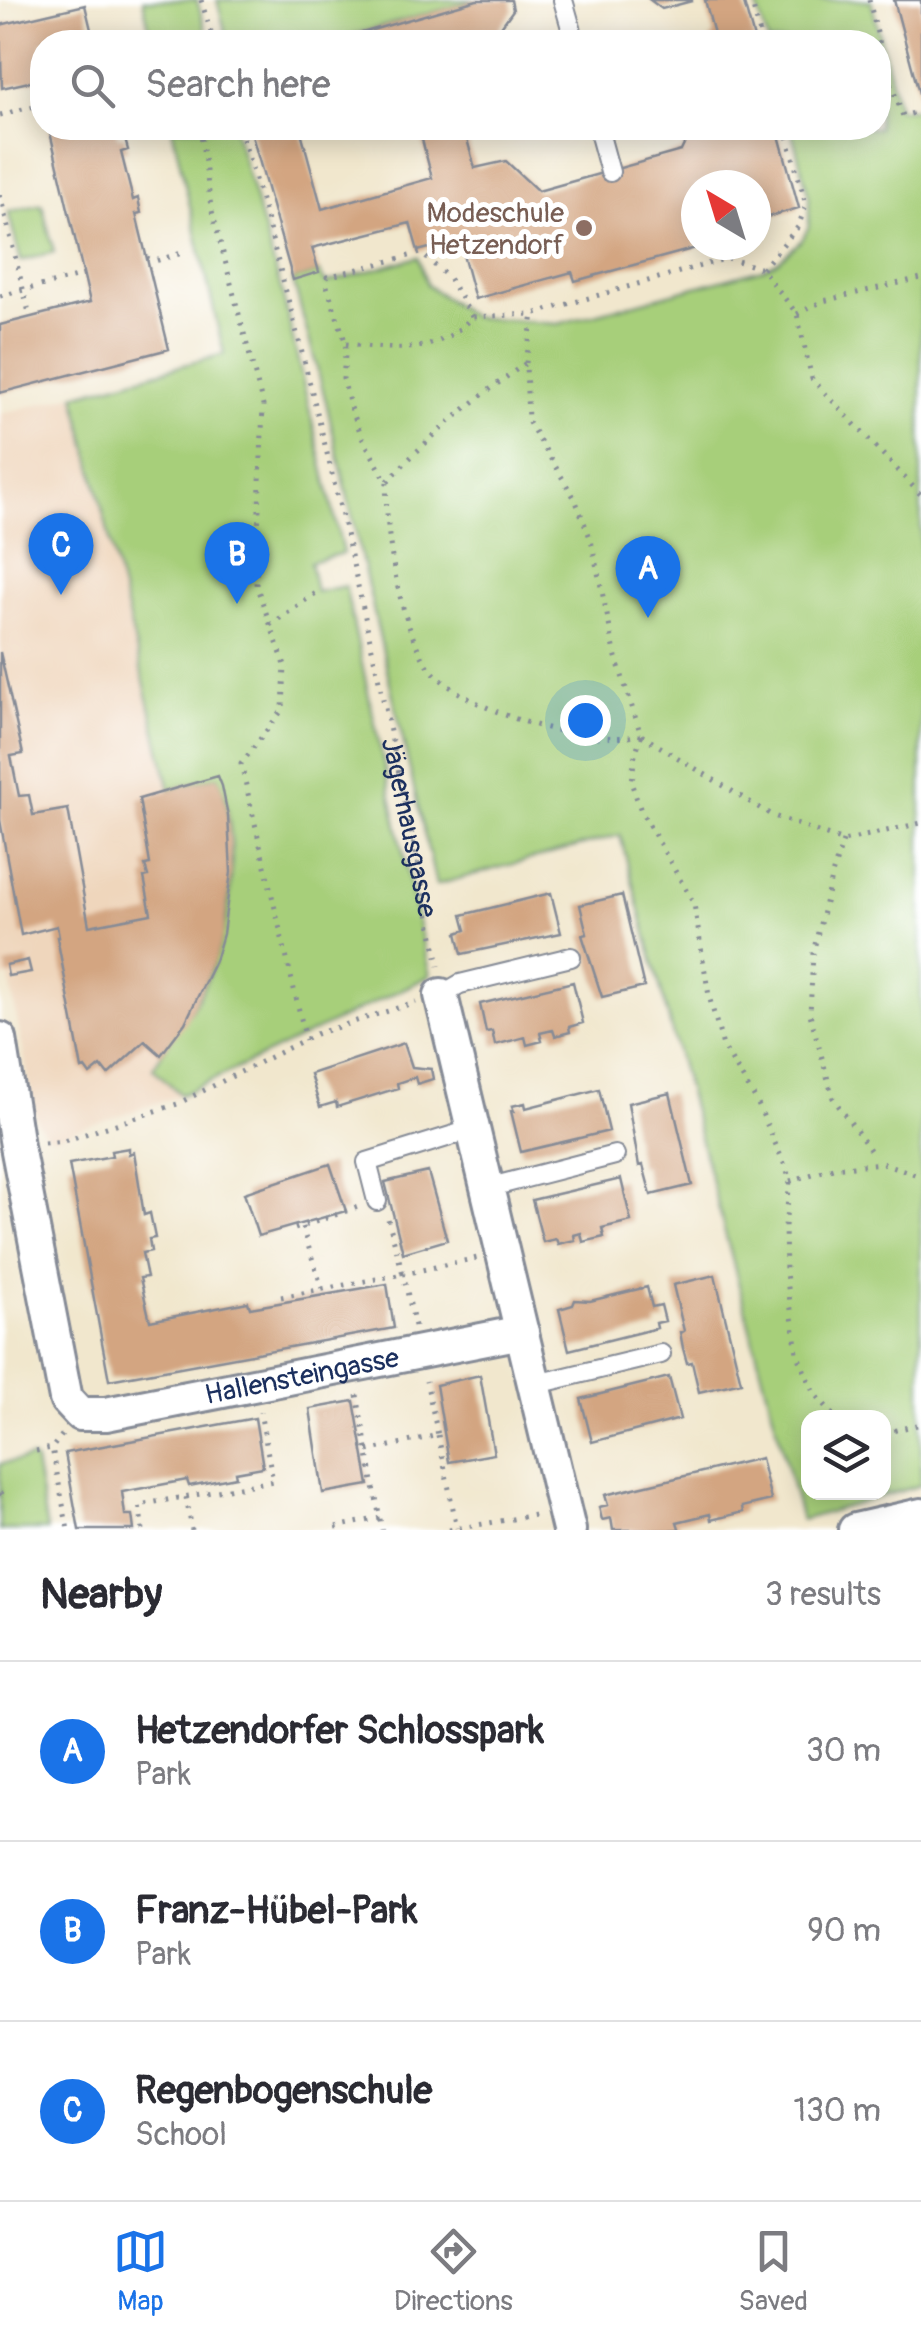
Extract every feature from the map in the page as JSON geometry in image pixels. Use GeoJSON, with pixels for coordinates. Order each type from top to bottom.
{"type":"FeatureCollection","features":[{"type":"Feature","properties":{"kind":"street"},"geometry":{"type":"LineString","coordinates":[[441,995],[567,1520]]}},
{"type":"Feature","properties":{"kind":"street"},"geometry":{"type":"LineString","coordinates":[[0,1039],[8,1147],[66,1400],[80,1414]]}},
{"type":"Feature","properties":{"kind":"street","name":"Hallensteingasse"},"geometry":{"type":"LineString","coordinates":[[80,1414],[106,1414],[522,1332]]}},
{"type":"Feature","properties":{"kind":"street"},"geometry":{"type":"LineString","coordinates":[[855,1530],[921,1514]]}},
{"type":"Feature","properties":{"kind":"lane"},"geometry":{"type":"LineString","coordinates":[[563,0],[572,30]]}},
{"type":"Feature","properties":{"kind":"lane"},"geometry":{"type":"LineString","coordinates":[[601,140],[610,172]]}},
{"type":"Feature","properties":{"kind":"lane"},"geometry":{"type":"LineString","coordinates":[[441,995],[460,984],[571,957]]}},
{"type":"Feature","properties":{"kind":"lane"},"geometry":{"type":"LineString","coordinates":[[377,1200],[367,1162],[473,1129]]}},
{"type":"Feature","properties":{"kind":"lane"},"geometry":{"type":"LineString","coordinates":[[488,1188],[614,1154]]}},
{"type":"Feature","properties":{"kind":"lane"},"geometry":{"type":"LineString","coordinates":[[533,1385],[660,1354]]}},
{"type":"Feature","properties":{"kind":"path"},"geometry":{"type":"LineString","coordinates":[[202,0],[210,30]]}},
{"type":"Feature","properties":{"kind":"path"},"geometry":{"type":"LineString","coordinates":[[751,0],[759,30]]}},
{"type":"Feature","properties":{"kind":"path"},"geometry":{"type":"LineString","coordinates":[[870,0],[876,30]]}},
{"type":"Feature","properties":{"kind":"path"},"geometry":{"type":"LineString","coordinates":[[891,86],[903,116],[921,111]]}},
{"type":"Feature","properties":{"kind":"path"},"geometry":{"type":"LineString","coordinates":[[0,115],[30,107]]}},
{"type":"Feature","properties":{"kind":"path"},"geometry":{"type":"LineString","coordinates":[[202,140],[211,207],[263,406],[256,585],[285,665],[283,709],[241,764],[306,1040]]}},
{"type":"Feature","properties":{"kind":"path","name":"Jägerhausgasse"},"geometry":{"type":"LineString","coordinates":[[244,140],[287,287],[380,680],[442,977],[441,995]]}},
{"type":"Feature","properties":{"kind":"path"},"geometry":{"type":"LineString","coordinates":[[762,269],[798,227],[806,204],[788,140]]}},
{"type":"Feature","properties":{"kind":"path"},"geometry":{"type":"LineString","coordinates":[[0,196],[30,317]]}},
{"type":"Feature","properties":{"kind":"path"},"geometry":{"type":"LineString","coordinates":[[147,258],[155,260],[182,253]]}},
{"type":"Feature","properties":{"kind":"path"},"geometry":{"type":"LineString","coordinates":[[472,317],[448,278],[420,253],[327,277],[346,344],[342,380],[362,436],[386,482],[387,543],[403,604],[434,672],[482,704],[562,734],[624,739],[641,735],[770,815],[843,841],[921,822]]}},
{"type":"Feature","properties":{"kind":"path"},"geometry":{"type":"LineString","coordinates":[[346,344],[388,348],[431,346],[457,333],[472,317],[533,314],[728,258],[762,269],[797,314],[812,380],[921,495]]}},
{"type":"Feature","properties":{"kind":"path"},"geometry":{"type":"LineString","coordinates":[[0,296],[84,275]]}},
{"type":"Feature","properties":{"kind":"path"},"geometry":{"type":"LineString","coordinates":[[797,314],[822,301],[921,278]]}},
{"type":"Feature","properties":{"kind":"path"},"geometry":{"type":"LineString","coordinates":[[533,314],[526,363],[528,421],[575,500],[591,540],[616,657],[641,735],[632,785],[694,904],[709,996],[723,1046],[757,1102],[790,1181],[785,1226],[786,1274],[797,1354],[813,1391],[829,1410]]}},
{"type":"Feature","properties":{"kind":"path"},"geometry":{"type":"LineString","coordinates":[[386,482],[422,444],[526,363]]}},
{"type":"Feature","properties":{"kind":"path"},"geometry":{"type":"LineString","coordinates":[[270,625],[316,593]]}},
{"type":"Feature","properties":{"kind":"path"},"geometry":{"type":"LineString","coordinates":[[843,841],[814,953],[810,1014],[833,1098],[874,1154]]}},
{"type":"Feature","properties":{"kind":"path"},"geometry":{"type":"LineString","coordinates":[[8,1147],[64,1141],[177,1104],[306,1040],[441,995]]}},
{"type":"Feature","properties":{"kind":"path"},"geometry":{"type":"LineString","coordinates":[[790,1181],[833,1168],[882,1164],[921,1176]]}},
{"type":"Feature","properties":{"kind":"path"},"geometry":{"type":"LineString","coordinates":[[377,1200],[383,1200],[403,1274],[439,1425],[458,1528]]}},
{"type":"Feature","properties":{"kind":"path"},"geometry":{"type":"LineString","coordinates":[[322,1288],[298,1228],[352,1210]]}},
{"type":"Feature","properties":{"kind":"path"},"geometry":{"type":"LineString","coordinates":[[281,1297],[503,1252]]}},
{"type":"Feature","properties":{"kind":"path"},"geometry":{"type":"LineString","coordinates":[[352,1365],[382,1530]]}},
{"type":"Feature","properties":{"kind":"path"},"geometry":{"type":"LineString","coordinates":[[143,1530],[139,1505],[273,1481],[255,1384]]}},
{"type":"Feature","properties":{"kind":"path"},"geometry":{"type":"LineString","coordinates":[[36,1451],[52,1448],[80,1414]]}},
{"type":"Feature","properties":{"kind":"path"},"geometry":{"type":"LineString","coordinates":[[891,1431],[921,1424]]}},
{"type":"Feature","properties":{"kind":"path"},"geometry":{"type":"LineString","coordinates":[[365,1447],[438,1435]]}},
{"type":"Feature","properties":{"kind":"path"},"geometry":{"type":"LineString","coordinates":[[52,1448],[68,1530]]}},
{"type":"Feature","properties":{"kind":"path"},"geometry":{"type":"LineString","coordinates":[[186,1497],[192,1530]]}},
{"type":"Feature","properties":{"kind":"path"},"geometry":{"type":"LineString","coordinates":[[336,1527],[380,1518]]}},
{"type":"Feature","properties":{"kind":"path"},"geometry":{"type":"LineString","coordinates":[[449,1530],[567,1520]]}},
{"type":"Feature","properties":{"kind":"shaded area"},"geometry":{"type":"Polygon","coordinates":[[[75,395],[170,789],[218,776],[228,816],[231,872],[223,934],[215,961],[185,1023],[153,1068],[181,1095],[55,1137],[48,1136],[37,1123],[9,977],[0,978],[0,414],[75,395]]]}},
{"type":"Feature","properties":{"kind":"green space"},"geometry":{"type":"Polygon","coordinates":[[[143,0],[197,0],[206,30],[149,30],[143,0]]]}},
{"type":"Feature","properties":{"kind":"green space"},"geometry":{"type":"Polygon","coordinates":[[[217,0],[477,0],[369,30],[225,30],[217,0]]]}},
{"type":"Feature","properties":{"kind":"green space"},"geometry":{"type":"Polygon","coordinates":[[[755,0],[871,0],[878,30],[764,30],[755,0]]]}},
{"type":"Feature","properties":{"kind":"green space"},"geometry":{"type":"Polygon","coordinates":[[[891,81],[898,109],[921,109],[921,1485],[891,1494],[891,1410],[801,1410],[801,1500],[870,1500],[801,1520],[620,835],[436,885],[326,402],[293,280],[319,272],[326,283],[418,257],[427,285],[472,317],[558,324],[762,269],[777,262],[802,240],[809,226],[809,197],[794,140],[891,140],[891,81]]]}},
{"type":"Feature","properties":{"kind":"green space"},"geometry":{"type":"Polygon","coordinates":[[[175,140],[238,140],[282,292],[343,553],[310,562],[316,592],[345,586],[430,976],[181,1095],[153,1068],[203,989],[213,964],[231,884],[230,829],[218,776],[170,790],[75,395],[224,354],[175,140]]]}},
{"type":"Feature","properties":{"kind":"green space"},"geometry":{"type":"Polygon","coordinates":[[[42,204],[54,252],[21,261],[8,212],[42,204]]]}},
{"type":"Feature","properties":{"kind":"green space"},"geometry":{"type":"Polygon","coordinates":[[[31,1458],[35,1462],[47,1530],[0,1530],[0,1464],[31,1458]]]}},
{"type":"Feature","properties":{"kind":"building"},"geometry":{"type":"Polygon","coordinates":[[[477,0],[511,0],[513,10],[499,30],[372,30],[477,0]]]}},
{"type":"Feature","properties":{"kind":"building"},"geometry":{"type":"Polygon","coordinates":[[[650,0],[692,0],[692,1],[662,9],[650,0]]]}},
{"type":"Feature","properties":{"kind":"building"},"geometry":{"type":"Polygon","coordinates":[[[705,0],[743,0],[752,30],[713,30],[705,0]]]}},
{"type":"Feature","properties":{"kind":"building"},"geometry":{"type":"Polygon","coordinates":[[[894,0],[921,0],[921,97],[920,97],[894,0]]]}},
{"type":"Feature","properties":{"kind":"building"},"geometry":{"type":"Polygon","coordinates":[[[85,5],[91,30],[30,30],[30,82],[2,88],[0,25],[85,5]]]}},
{"type":"Feature","properties":{"kind":"building"},"geometry":{"type":"Polygon","coordinates":[[[52,140],[125,140],[128,150],[121,152],[133,200],[138,198],[141,213],[136,214],[169,349],[0,393],[0,325],[90,302],[52,140]]]}},
{"type":"Feature","properties":{"kind":"building"},"geometry":{"type":"Polygon","coordinates":[[[253,140],[303,140],[322,209],[432,178],[422,140],[467,140],[475,168],[506,161],[538,191],[681,151],[686,140],[780,140],[799,208],[771,216],[771,170],[681,170],[681,252],[575,281],[572,272],[475,299],[459,240],[418,251],[410,223],[312,248],[319,272],[293,280],[253,140]]]}},
{"type":"Feature","properties":{"kind":"building"},"geometry":{"type":"Polygon","coordinates":[[[0,652],[23,754],[11,756],[19,796],[29,795],[33,815],[68,809],[89,926],[151,914],[144,877],[148,876],[145,865],[150,864],[139,799],[218,776],[222,786],[231,872],[223,934],[215,961],[185,1023],[161,1055],[145,1041],[108,1075],[101,1066],[90,1075],[82,1069],[57,926],[21,935],[0,820],[0,652]]]}},
{"type":"Feature","properties":{"kind":"building"},"geometry":{"type":"Polygon","coordinates":[[[551,893],[561,933],[462,954],[457,933],[466,930],[462,915],[551,893]]]}},
{"type":"Feature","properties":{"kind":"building"},"geometry":{"type":"Polygon","coordinates":[[[622,895],[644,987],[602,997],[582,935],[587,934],[580,905],[622,895]]]}},
{"type":"Feature","properties":{"kind":"building"},"geometry":{"type":"Polygon","coordinates":[[[28,960],[31,972],[8,976],[6,965],[28,960]]]}},
{"type":"Feature","properties":{"kind":"building"},"geometry":{"type":"Polygon","coordinates":[[[573,982],[583,1023],[569,1027],[570,1032],[555,1036],[553,1030],[540,1033],[542,1041],[527,1045],[525,1037],[495,1045],[492,1031],[486,1032],[480,1004],[573,982]]]}},
{"type":"Feature","properties":{"kind":"building"},"geometry":{"type":"Polygon","coordinates":[[[404,1043],[412,1067],[431,1069],[433,1079],[417,1084],[415,1077],[397,1083],[398,1088],[337,1107],[336,1102],[320,1107],[310,1074],[404,1043]]]}},
{"type":"Feature","properties":{"kind":"building"},"geometry":{"type":"Polygon","coordinates":[[[599,1089],[609,1131],[521,1152],[512,1106],[525,1103],[526,1108],[599,1089]]]}},
{"type":"Feature","properties":{"kind":"building"},"geometry":{"type":"Polygon","coordinates":[[[670,1093],[692,1185],[651,1195],[643,1165],[639,1166],[628,1103],[670,1093]]]}},
{"type":"Feature","properties":{"kind":"building"},"geometry":{"type":"Polygon","coordinates":[[[129,1148],[129,1154],[134,1152],[144,1215],[150,1213],[155,1238],[149,1239],[151,1251],[142,1253],[147,1277],[140,1278],[150,1321],[248,1302],[250,1308],[387,1284],[394,1328],[109,1380],[69,1164],[112,1156],[111,1151],[129,1148]]]}},
{"type":"Feature","properties":{"kind":"building"},"geometry":{"type":"Polygon","coordinates":[[[330,1164],[346,1211],[258,1236],[244,1193],[330,1164]]]}},
{"type":"Feature","properties":{"kind":"building"},"geometry":{"type":"Polygon","coordinates":[[[428,1172],[447,1240],[403,1253],[385,1182],[428,1172]]]}},
{"type":"Feature","properties":{"kind":"building"},"geometry":{"type":"Polygon","coordinates":[[[621,1179],[631,1221],[602,1228],[604,1237],[583,1242],[581,1233],[574,1235],[575,1240],[543,1242],[532,1200],[621,1179]]]}},
{"type":"Feature","properties":{"kind":"building"},"geometry":{"type":"Polygon","coordinates":[[[715,1275],[741,1382],[699,1392],[692,1362],[687,1363],[683,1348],[680,1332],[684,1331],[673,1285],[715,1275]]]}},
{"type":"Feature","properties":{"kind":"building"},"geometry":{"type":"Polygon","coordinates":[[[647,1287],[652,1307],[661,1305],[665,1321],[656,1323],[657,1328],[569,1350],[559,1309],[573,1305],[575,1300],[590,1301],[647,1287]]]}},
{"type":"Feature","properties":{"kind":"building"},"geometry":{"type":"Polygon","coordinates":[[[480,1375],[494,1454],[449,1462],[436,1385],[480,1375]]]}},
{"type":"Feature","properties":{"kind":"building"},"geometry":{"type":"Polygon","coordinates":[[[669,1377],[680,1419],[592,1442],[581,1399],[669,1377]]]}},
{"type":"Feature","properties":{"kind":"building"},"geometry":{"type":"Polygon","coordinates":[[[354,1401],[369,1485],[323,1493],[310,1409],[354,1401]]]}},
{"type":"Feature","properties":{"kind":"building"},"geometry":{"type":"Polygon","coordinates":[[[255,1418],[263,1467],[189,1486],[187,1480],[122,1492],[125,1515],[132,1515],[134,1530],[79,1530],[65,1453],[255,1418]]]}},
{"type":"Feature","properties":{"kind":"building"},"geometry":{"type":"Polygon","coordinates":[[[761,1458],[771,1500],[742,1507],[743,1512],[711,1520],[710,1514],[677,1522],[679,1528],[670,1530],[613,1530],[611,1518],[602,1520],[599,1507],[608,1505],[605,1495],[761,1458]]]}},
{"type":"Feature","properties":{"kind":"place","name":"Modeschule Hetzendorf"},"geometry":{"type":"Point","coordinates":[584,228]}},
{"type":"Feature","properties":{"kind":"place","name":"Regenbogenschule"},"geometry":{"type":"Point","coordinates":[61,595]}},
{"type":"Feature","properties":{"kind":"place","name":"Franz-Hübel-Park"},"geometry":{"type":"Point","coordinates":[237,604]}},
{"type":"Feature","properties":{"kind":"place","name":"Hetzendorfer Schlosspark"},"geometry":{"type":"Point","coordinates":[648,618]}}]}
